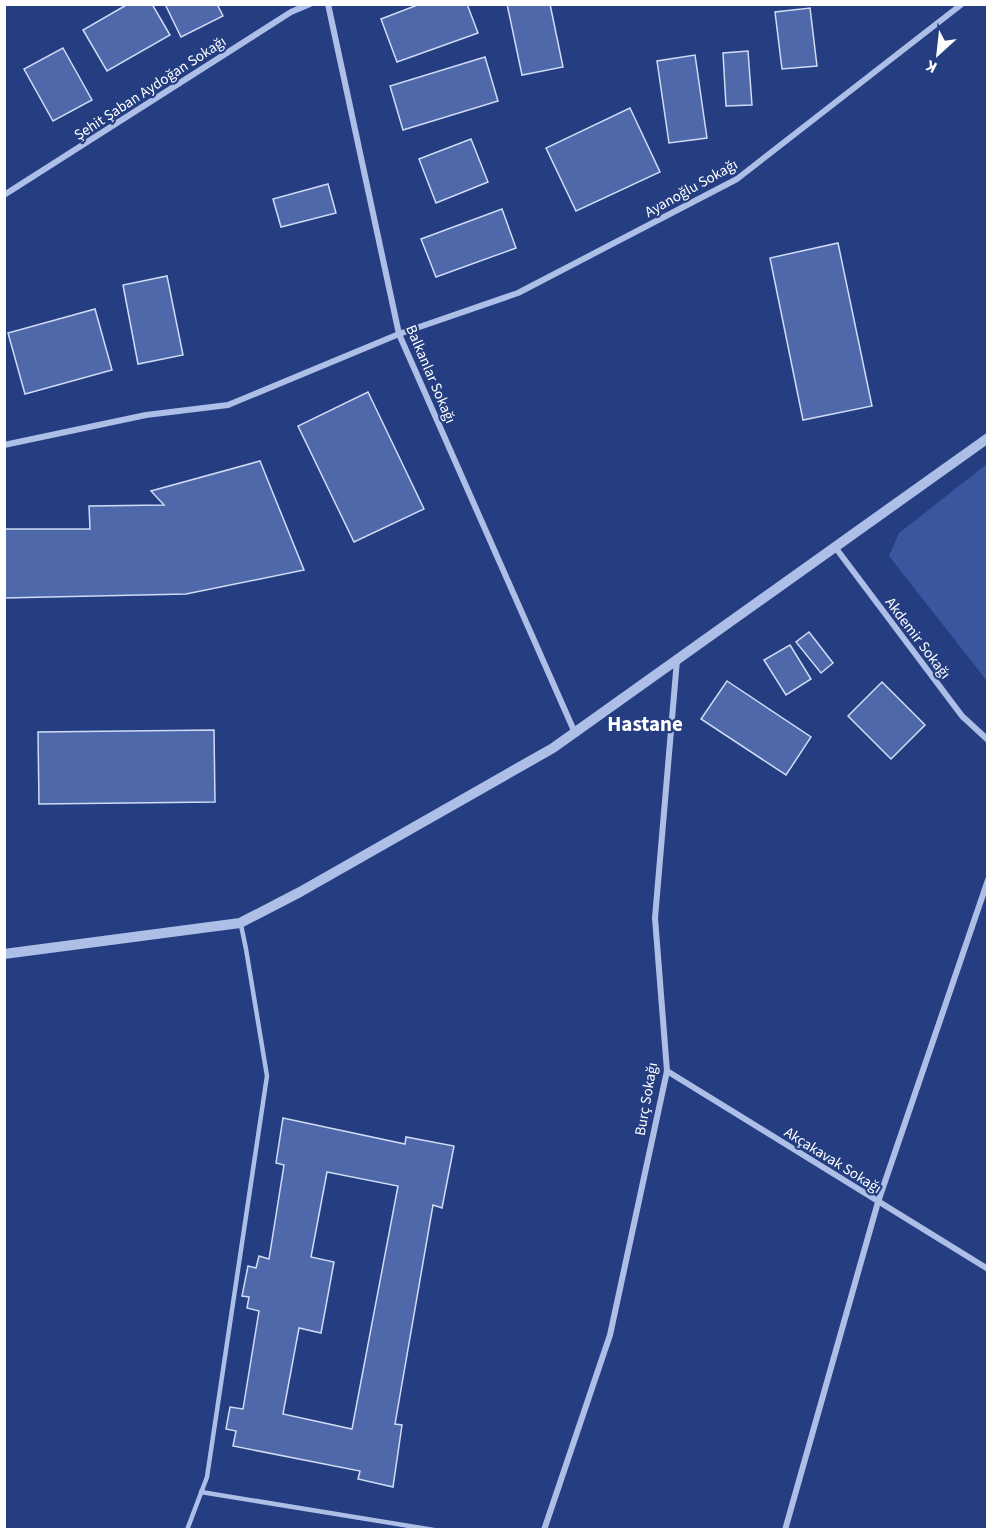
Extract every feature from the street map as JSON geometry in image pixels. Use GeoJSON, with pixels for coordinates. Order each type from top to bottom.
{"type":"FeatureCollection","features":[{"type":"Feature","properties":{"kind":"street","name":"Şehit Şaban Aydoğan Sokağı"},"geometry":{"type":"LineString","coordinates":[[4,195],[291,12],[310,4]]}},
{"type":"Feature","properties":{"kind":"street","name":"Balkanlar Sokağı"},"geometry":{"type":"LineString","coordinates":[[328,4],[399,334],[575,733]]}},
{"type":"Feature","properties":{"kind":"street","name":"Ayanoğlu Sokağı"},"geometry":{"type":"LineString","coordinates":[[4,446],[146,415],[228,405],[399,334],[518,293],[737,178],[962,4]]}},
{"type":"Feature","properties":{"kind":"street"},"geometry":{"type":"LineString","coordinates":[[4,954],[240,923],[300,892],[553,748],[987,438]]}},
{"type":"Feature","properties":{"kind":"street","name":"Akdemir Sokağı"},"geometry":{"type":"LineString","coordinates":[[834,547],[962,716],[987,740]]}},
{"type":"Feature","properties":{"kind":"street","name":"Burç Sokağı"},"geometry":{"type":"LineString","coordinates":[[544,1530],[610,1335],[667,1071],[655,918],[677,660]]}},
{"type":"Feature","properties":{"kind":"street"},"geometry":{"type":"LineString","coordinates":[[785,1530],[878,1202],[987,880]]}},
{"type":"Feature","properties":{"kind":"street","name":"Akçakavak Sokağı"},"geometry":{"type":"LineString","coordinates":[[667,1071],[987,1269]]}},
{"type":"Feature","properties":{"kind":"lane"},"geometry":{"type":"LineString","coordinates":[[187,1530],[207,1477],[267,1076],[240,923]]}},
{"type":"Feature","properties":{"kind":"lane"},"geometry":{"type":"LineString","coordinates":[[201,1492],[434,1530]]}},
{"type":"Feature","properties":{"kind":"shaded area"},"geometry":{"type":"Polygon","coordinates":[[[987,464],[987,681],[889,556],[899,533],[987,464]]]}},
{"type":"Feature","properties":{"kind":"building"},"geometry":{"type":"Polygon","coordinates":[[[128,4],[152,4],[170,35],[107,71],[83,30],[128,4]]]}},
{"type":"Feature","properties":{"kind":"building"},"geometry":{"type":"Polygon","coordinates":[[[165,4],[217,4],[223,16],[181,37],[165,4]]]}},
{"type":"Feature","properties":{"kind":"building"},"geometry":{"type":"Polygon","coordinates":[[[420,4],[467,4],[478,33],[397,62],[381,19],[420,4]]]}},
{"type":"Feature","properties":{"kind":"building"},"geometry":{"type":"Polygon","coordinates":[[[507,4],[550,4],[563,67],[522,75],[507,4]]]}},
{"type":"Feature","properties":{"kind":"building"},"geometry":{"type":"Polygon","coordinates":[[[810,8],[817,66],[782,69],[775,12],[810,8]]]}},
{"type":"Feature","properties":{"kind":"building"},"geometry":{"type":"Polygon","coordinates":[[[63,48],[92,100],[53,121],[24,69],[63,48]]]}},
{"type":"Feature","properties":{"kind":"building"},"geometry":{"type":"Polygon","coordinates":[[[748,51],[752,105],[726,106],[723,53],[748,51]]]}},
{"type":"Feature","properties":{"kind":"building"},"geometry":{"type":"Polygon","coordinates":[[[695,55],[707,138],[669,143],[657,61],[695,55]]]}},
{"type":"Feature","properties":{"kind":"building"},"geometry":{"type":"Polygon","coordinates":[[[485,57],[498,101],[403,130],[390,86],[485,57]]]}},
{"type":"Feature","properties":{"kind":"building"},"geometry":{"type":"Polygon","coordinates":[[[630,108],[660,172],[576,211],[546,148],[630,108]]]}},
{"type":"Feature","properties":{"kind":"building"},"geometry":{"type":"Polygon","coordinates":[[[471,139],[488,182],[436,203],[419,159],[471,139]]]}},
{"type":"Feature","properties":{"kind":"building"},"geometry":{"type":"Polygon","coordinates":[[[328,184],[336,213],[281,227],[273,199],[328,184]]]}},
{"type":"Feature","properties":{"kind":"building"},"geometry":{"type":"Polygon","coordinates":[[[502,209],[516,248],[436,277],[421,239],[502,209]]]}},
{"type":"Feature","properties":{"kind":"building"},"geometry":{"type":"Polygon","coordinates":[[[838,243],[872,406],[803,420],[770,258],[838,243]]]}},
{"type":"Feature","properties":{"kind":"building"},"geometry":{"type":"Polygon","coordinates":[[[167,276],[183,355],[138,364],[123,285],[167,276]]]}},
{"type":"Feature","properties":{"kind":"building"},"geometry":{"type":"Polygon","coordinates":[[[95,309],[112,370],[25,394],[8,333],[95,309]]]}},
{"type":"Feature","properties":{"kind":"building"},"geometry":{"type":"Polygon","coordinates":[[[368,392],[424,509],[354,542],[298,426],[368,392]]]}},
{"type":"Feature","properties":{"kind":"building"},"geometry":{"type":"Polygon","coordinates":[[[260,461],[304,570],[186,594],[4,598],[4,529],[90,529],[89,506],[164,505],[151,491],[260,461]]]}},
{"type":"Feature","properties":{"kind":"building"},"geometry":{"type":"Polygon","coordinates":[[[809,632],[833,663],[821,673],[796,642],[809,632]]]}},
{"type":"Feature","properties":{"kind":"building"},"geometry":{"type":"Polygon","coordinates":[[[790,645],[811,679],[786,695],[764,660],[790,645]]]}},
{"type":"Feature","properties":{"kind":"building"},"geometry":{"type":"Polygon","coordinates":[[[727,681],[811,737],[786,775],[701,719],[727,681]]]}},
{"type":"Feature","properties":{"kind":"building"},"geometry":{"type":"Polygon","coordinates":[[[882,682],[925,725],[891,759],[848,716],[882,682]]]}},
{"type":"Feature","properties":{"kind":"building"},"geometry":{"type":"Polygon","coordinates":[[[214,730],[215,802],[39,804],[38,732],[214,730]]]}},
{"type":"Feature","properties":{"kind":"building"},"geometry":{"type":"Polygon","coordinates":[[[283,1118],[405,1144],[406,1137],[454,1146],[442,1208],[433,1205],[395,1424],[402,1425],[393,1487],[358,1479],[360,1471],[233,1446],[236,1431],[226,1429],[230,1407],[243,1409],[259,1311],[247,1308],[249,1297],[242,1296],[248,1266],[256,1268],[259,1256],[269,1259],[284,1165],[276,1163],[283,1118]],[[327,1172],[311,1257],[334,1262],[321,1333],[299,1328],[283,1414],[352,1429],[398,1186],[327,1172]]]}},
{"type":"Feature","properties":{"kind":"district","name":"Hastane"},"geometry":{"type":"Point","coordinates":[645,724]}}]}
